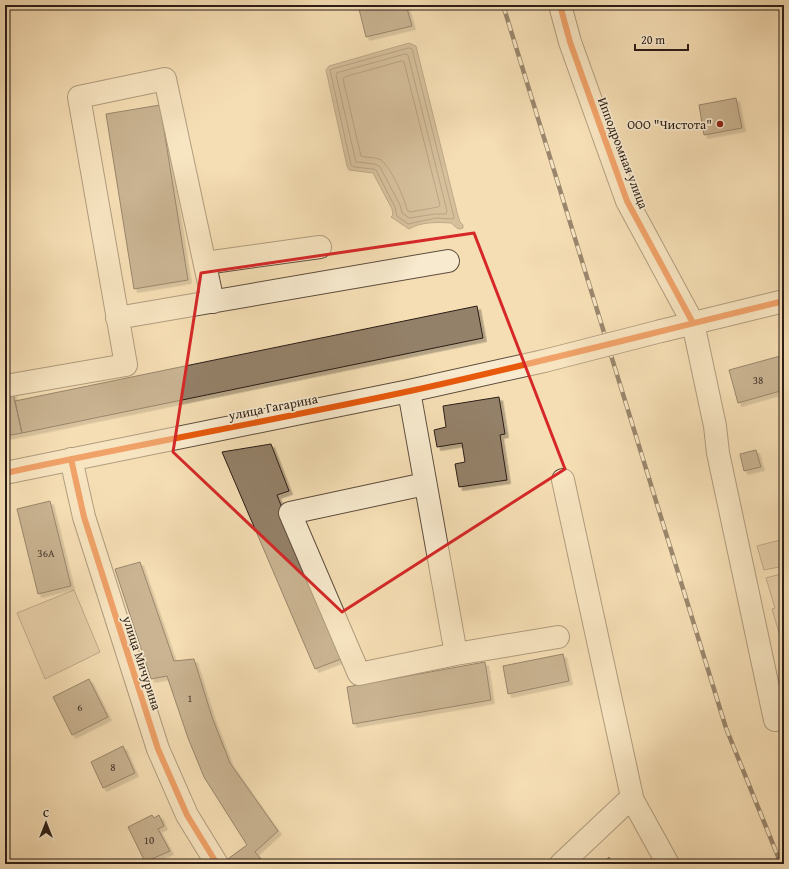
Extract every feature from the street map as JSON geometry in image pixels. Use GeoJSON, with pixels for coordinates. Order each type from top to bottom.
{"type":"FeatureCollection","features":[{"type":"Feature","properties":{"kind":"street","name":"Ипподромная улица"},"geometry":{"type":"LineString","coordinates":[[560,5],[570,42],[627,200],[693,323],[716,426],[718,453],[775,720]]}},
{"type":"Feature","properties":{"kind":"street"},"geometry":{"type":"LineString","coordinates":[[5,386],[126,365],[79,97],[165,79],[213,302]]}},
{"type":"Feature","properties":{"kind":"street"},"geometry":{"type":"LineString","coordinates":[[205,263],[320,247]]}},
{"type":"Feature","properties":{"kind":"street"},"geometry":{"type":"LineString","coordinates":[[118,318],[448,261]]}},
{"type":"Feature","properties":{"kind":"street"},"geometry":{"type":"LineString","coordinates":[[693,323],[784,301]]}},
{"type":"Feature","properties":{"kind":"street","name":"улица Гагарина"},"geometry":{"type":"LineString","coordinates":[[5,474],[71,459],[409,391],[544,361],[693,323]]}},
{"type":"Feature","properties":{"kind":"street"},"geometry":{"type":"LineString","coordinates":[[409,391],[456,654]]}},
{"type":"Feature","properties":{"kind":"street","name":"улица Мичурина"},"geometry":{"type":"LineString","coordinates":[[71,459],[84,517],[158,749],[187,815],[217,864]]}},
{"type":"Feature","properties":{"kind":"street"},"geometry":{"type":"LineString","coordinates":[[563,480],[631,797],[668,864]]}},
{"type":"Feature","properties":{"kind":"street"},"geometry":{"type":"LineString","coordinates":[[425,484],[290,513],[359,674],[456,654],[558,637]]}},
{"type":"Feature","properties":{"kind":"street"},"geometry":{"type":"LineString","coordinates":[[562,864],[631,797]]}},
{"type":"Feature","properties":{"kind":"highlighted area"},"geometry":{"type":"Polygon","coordinates":[[[474,233],[565,469],[342,612],[173,452],[201,273],[474,233]]]}},
{"type":"Feature","properties":{"kind":"shaded area"},"geometry":{"type":"Polygon","coordinates":[[[784,539],[784,566],[764,570],[757,546],[784,539]]]}},
{"type":"Feature","properties":{"kind":"shaded area"},"geometry":{"type":"Polygon","coordinates":[[[784,573],[784,643],[782,643],[772,609],[775,608],[766,578],[784,573]]]}},
{"type":"Feature","properties":{"kind":"shaded area"},"geometry":{"type":"Polygon","coordinates":[[[74,590],[100,652],[45,679],[17,613],[74,590]]]}},
{"type":"Feature","properties":{"kind":"water"},"geometry":{"type":"Polygon","coordinates":[[[409,43],[416,46],[457,212],[460,222],[463,225],[463,228],[461,229],[457,228],[451,223],[429,223],[409,229],[391,217],[393,215],[392,209],[373,173],[349,170],[347,166],[326,70],[329,66],[409,43]]]}},
{"type":"Feature","properties":{"kind":"building"},"geometry":{"type":"Polygon","coordinates":[[[358,5],[406,5],[412,26],[366,37],[358,5]]]}},
{"type":"Feature","properties":{"kind":"building"},"geometry":{"type":"Polygon","coordinates":[[[736,98],[742,128],[704,135],[699,105],[736,98]]]}},
{"type":"Feature","properties":{"kind":"building"},"geometry":{"type":"Polygon","coordinates":[[[160,105],[188,280],[134,289],[106,114],[160,105]]]}},
{"type":"Feature","properties":{"kind":"building"},"geometry":{"type":"Polygon","coordinates":[[[477,306],[483,338],[22,433],[15,401],[477,306]]]}},
{"type":"Feature","properties":{"kind":"building"},"geometry":{"type":"Polygon","coordinates":[[[784,355],[784,390],[738,403],[729,370],[784,355]]]}},
{"type":"Feature","properties":{"kind":"building"},"geometry":{"type":"Polygon","coordinates":[[[13,393],[22,433],[5,436],[5,394],[13,393]]]}},
{"type":"Feature","properties":{"kind":"building"},"geometry":{"type":"Polygon","coordinates":[[[499,397],[505,434],[500,435],[507,480],[459,487],[455,464],[465,462],[462,443],[437,447],[434,430],[446,427],[443,406],[499,397]]]}},
{"type":"Feature","properties":{"kind":"building"},"geometry":{"type":"Polygon","coordinates":[[[271,444],[289,491],[277,495],[341,659],[315,669],[222,452],[271,444]]]}},
{"type":"Feature","properties":{"kind":"building"},"geometry":{"type":"Polygon","coordinates":[[[756,450],[761,467],[744,471],[740,454],[756,450]]]}},
{"type":"Feature","properties":{"kind":"building"},"geometry":{"type":"Polygon","coordinates":[[[50,501],[71,586],[38,594],[17,509],[50,501]]]}},
{"type":"Feature","properties":{"kind":"building"},"geometry":{"type":"Polygon","coordinates":[[[140,562],[174,661],[194,659],[212,717],[230,763],[278,831],[255,852],[265,864],[228,864],[225,861],[247,845],[204,777],[188,738],[167,676],[151,679],[115,569],[140,562]]]}},
{"type":"Feature","properties":{"kind":"building"},"geometry":{"type":"Polygon","coordinates":[[[563,654],[569,681],[508,694],[503,666],[563,654]]]}},
{"type":"Feature","properties":{"kind":"building"},"geometry":{"type":"Polygon","coordinates":[[[485,662],[491,700],[353,724],[347,687],[485,662]]]}},
{"type":"Feature","properties":{"kind":"building"},"geometry":{"type":"Polygon","coordinates":[[[89,679],[108,717],[72,735],[53,697],[89,679]]]}},
{"type":"Feature","properties":{"kind":"building"},"geometry":{"type":"Polygon","coordinates":[[[123,746],[135,773],[103,788],[91,762],[123,746]]]}},
{"type":"Feature","properties":{"kind":"building"},"geometry":{"type":"Polygon","coordinates":[[[152,815],[154,818],[159,815],[164,826],[158,829],[170,851],[145,862],[128,827],[152,815]]]}},
{"type":"Feature","properties":{"kind":"building"},"geometry":{"type":"Polygon","coordinates":[[[609,857],[615,864],[602,864],[609,857]]]}},
{"type":"Feature","properties":{"kind":"railway"},"geometry":{"type":"LineString","coordinates":[[503,5],[726,728],[781,864]]}},
{"type":"Feature","properties":{"kind":"cycle path"},"geometry":{"type":"LineString","coordinates":[[560,5],[570,42],[627,201],[693,323]]}},
{"type":"Feature","properties":{"kind":"cycle path"},"geometry":{"type":"LineString","coordinates":[[5,473],[457,381],[784,301]]}},
{"type":"Feature","properties":{"kind":"cycle path"},"geometry":{"type":"LineString","coordinates":[[71,459],[84,517],[158,749],[187,815],[217,864]]}},
{"type":"Feature","properties":{"kind":"place","name":"ООО \"Чистота\""},"geometry":{"type":"Point","coordinates":[720,124]}}]}
